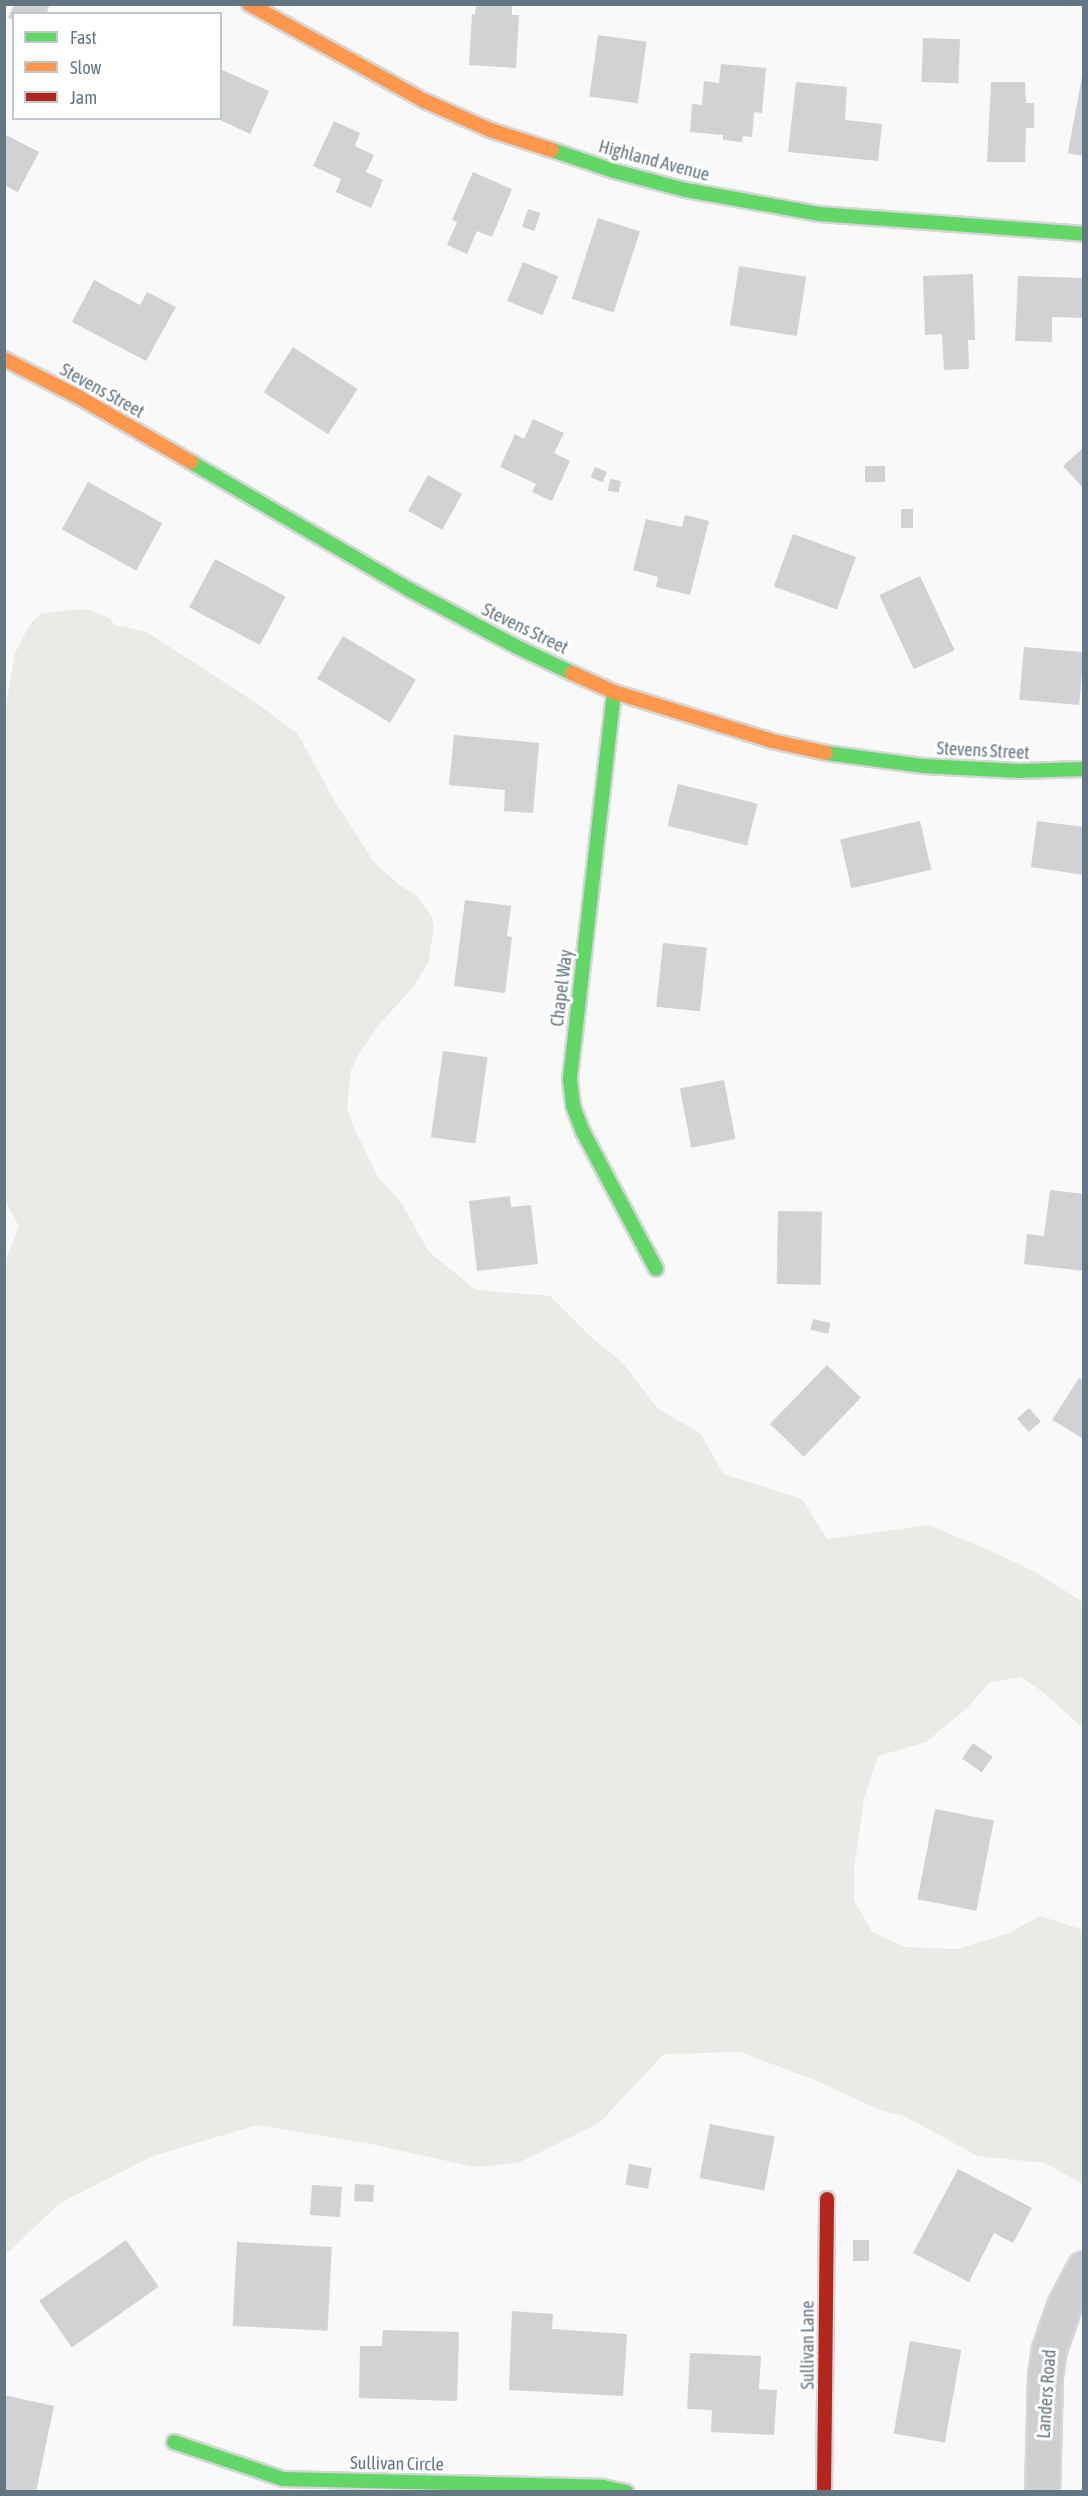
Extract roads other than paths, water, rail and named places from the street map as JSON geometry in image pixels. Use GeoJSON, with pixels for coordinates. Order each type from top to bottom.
{"type":"FeatureCollection","features":[{"type":"Feature","properties":{"kind":"street","name":"Highland Avenue"},"geometry":{"type":"LineString","coordinates":[[249,4],[425,101],[490,130],[614,171],[707,194],[820,214],[1083,234]]}},
{"type":"Feature","properties":{"kind":"street","name":"Stevens Street"},"geometry":{"type":"LineString","coordinates":[[4,359],[82,399],[410,590],[517,647],[614,692],[772,741],[829,754],[936,767],[1019,771],[1083,769]]}},
{"type":"Feature","properties":{"kind":"street","name":"Chapel Way"},"geometry":{"type":"LineString","coordinates":[[614,692],[570,1087],[573,1106],[583,1132],[656,1269]]}},
{"type":"Feature","properties":{"kind":"street","name":"Sullivan Lane"},"geometry":{"type":"LineString","coordinates":[[824,2492],[827,2199]]}},
{"type":"Feature","properties":{"kind":"street","name":"Landers Road"},"geometry":{"type":"LineString","coordinates":[[1042,2492],[1045,2376],[1049,2349],[1064,2306],[1083,2268]]}},
{"type":"Feature","properties":{"kind":"street","name":"Sullivan Circle"},"geometry":{"type":"LineString","coordinates":[[174,2442],[283,2479],[603,2487],[626,2492]]}}]}
